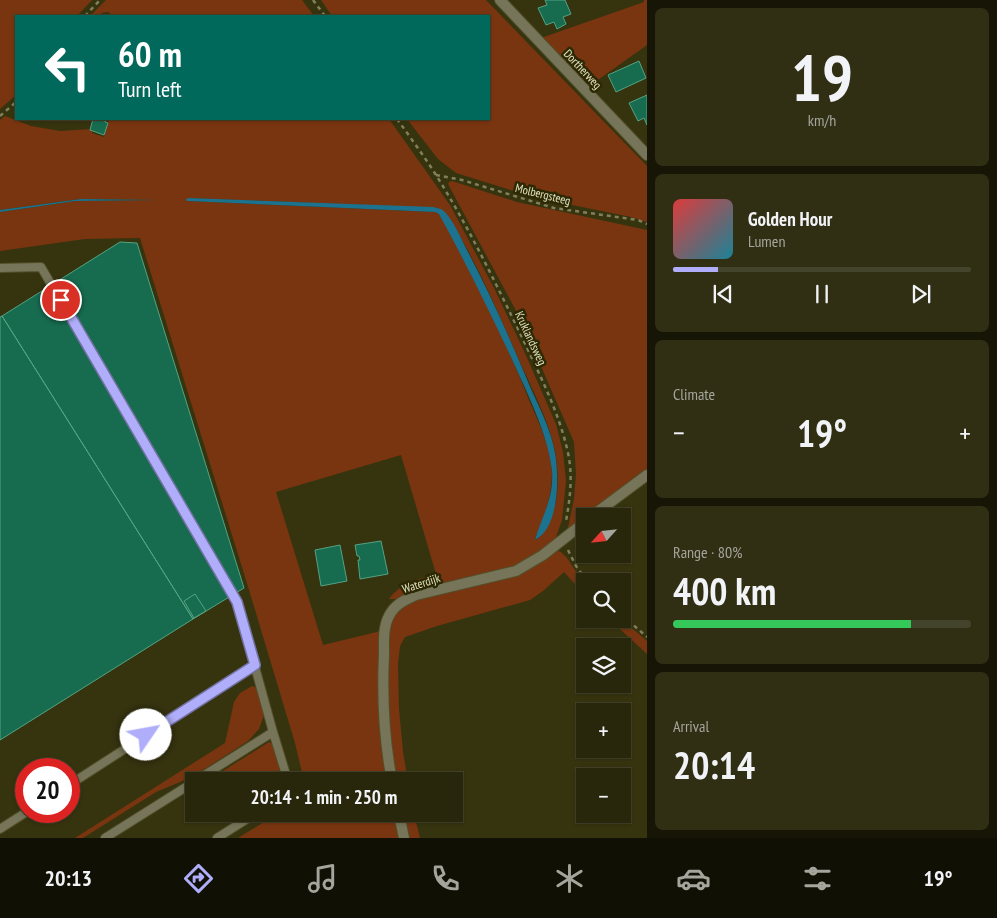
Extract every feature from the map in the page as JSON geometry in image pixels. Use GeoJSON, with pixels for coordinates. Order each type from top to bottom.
{"type":"FeatureCollection","features":[{"type":"Feature","properties":{"kind":"street","name":"Dortherweg"},"geometry":{"type":"LineString","coordinates":[[500,0],[647,155]]}},
{"type":"Feature","properties":{"kind":"street"},"geometry":{"type":"LineString","coordinates":[[603,508],[647,475]]}},
{"type":"Feature","properties":{"kind":"street","name":"Waterdijk"},"geometry":{"type":"LineString","coordinates":[[391,772],[384,727],[383,666],[385,630],[393,609],[403,601],[416,595],[516,570],[534,562],[576,529]]}},
{"type":"Feature","properties":{"kind":"street"},"geometry":{"type":"LineString","coordinates":[[401,822],[404,838]]}},
{"type":"Feature","properties":{"kind":"lane"},"geometry":{"type":"LineString","coordinates":[[0,268],[41,267],[237,602],[285,772]]}},
{"type":"Feature","properties":{"kind":"lane"},"geometry":{"type":"LineString","coordinates":[[80,778],[255,665]]}},
{"type":"Feature","properties":{"kind":"lane"},"geometry":{"type":"LineString","coordinates":[[210,772],[274,732]]}},
{"type":"Feature","properties":{"kind":"lane"},"geometry":{"type":"LineString","coordinates":[[104,838],[185,788]]}},
{"type":"Feature","properties":{"kind":"lane"},"geometry":{"type":"LineString","coordinates":[[0,829],[15,819]]}},
{"type":"Feature","properties":{"kind":"lane"},"geometry":{"type":"LineString","coordinates":[[217,838],[242,822]]}},
{"type":"Feature","properties":{"kind":"path"},"geometry":{"type":"LineString","coordinates":[[85,15],[100,0]]}},
{"type":"Feature","properties":{"kind":"path"},"geometry":{"type":"LineString","coordinates":[[314,0],[324,15]]}},
{"type":"Feature","properties":{"kind":"path"},"geometry":{"type":"LineString","coordinates":[[0,116],[15,103]]}},
{"type":"Feature","properties":{"kind":"path","name":"Kruklandsweg"},"geometry":{"type":"LineString","coordinates":[[398,120],[436,175],[487,265],[530,353],[560,424],[570,463],[571,485],[562,540]]}},
{"type":"Feature","properties":{"kind":"path","name":"Molbergsteeg"},"geometry":{"type":"LineString","coordinates":[[436,175],[462,180],[554,208],[638,220],[647,224]]}},
{"type":"Feature","properties":{"kind":"path"},"geometry":{"type":"LineString","coordinates":[[562,540],[581,573]]}},
{"type":"Feature","properties":{"kind":"path"},"geometry":{"type":"LineString","coordinates":[[631,623],[647,637]]}},
{"type":"Feature","properties":{"kind":"shaded area"},"geometry":{"type":"Polygon","coordinates":[[[0,0],[92,0],[78,15],[15,15],[15,96],[0,109],[0,0]]]}},
{"type":"Feature","properties":{"kind":"shaded area"},"geometry":{"type":"Polygon","coordinates":[[[106,0],[302,0],[313,15],[112,15],[108,12],[100,15],[91,15],[106,0]]]}},
{"type":"Feature","properties":{"kind":"shaded area"},"geometry":{"type":"Polygon","coordinates":[[[321,0],[486,0],[647,166],[647,222],[533,197],[456,173],[438,159],[408,120],[490,120],[490,15],[331,15],[321,0]]]}},
{"type":"Feature","properties":{"kind":"shaded area"},"geometry":{"type":"Polygon","coordinates":[[[644,0],[647,0],[647,45],[588,87],[541,38],[644,2],[644,0]]]}},
{"type":"Feature","properties":{"kind":"shaded area"},"geometry":{"type":"Polygon","coordinates":[[[5,116],[31,126],[60,131],[92,129],[92,133],[104,137],[109,120],[390,120],[450,205],[495,290],[556,424],[563,452],[566,481],[562,520],[554,543],[512,569],[397,599],[389,599],[404,585],[436,574],[401,455],[276,492],[323,645],[381,631],[388,772],[302,772],[295,743],[246,580],[140,238],[85,239],[0,251],[0,212],[75,201],[157,200],[81,199],[0,210],[0,120],[5,116]],[[189,198],[187,201],[435,212],[440,214],[498,329],[547,445],[552,482],[547,507],[536,540],[544,532],[554,511],[558,486],[555,451],[540,406],[468,250],[438,208],[189,198]]]}},
{"type":"Feature","properties":{"kind":"shaded area"},"geometry":{"type":"Polygon","coordinates":[[[452,181],[517,202],[647,230],[647,469],[597,508],[576,508],[576,525],[569,530],[576,474],[574,442],[520,318],[448,184],[452,181]]]}},
{"type":"Feature","properties":{"kind":"shaded area"},"geometry":{"type":"Polygon","coordinates":[[[556,550],[567,558],[577,573],[576,585],[564,572],[530,600],[405,637],[400,646],[398,664],[399,709],[406,772],[393,772],[386,709],[389,630],[393,617],[400,608],[413,600],[501,578],[556,550]]]}},
{"type":"Feature","properties":{"kind":"shaded area"},"geometry":{"type":"Polygon","coordinates":[[[631,627],[647,641],[647,654],[631,638],[619,628],[631,627]]]}},
{"type":"Feature","properties":{"kind":"shaded area"},"geometry":{"type":"Polygon","coordinates":[[[252,686],[257,688],[263,708],[264,715],[259,729],[248,741],[200,772],[185,772],[185,780],[156,792],[83,838],[75,838],[225,743],[234,702],[240,693],[252,686]]]}},
{"type":"Feature","properties":{"kind":"shaded area"},"geometry":{"type":"Polygon","coordinates":[[[269,742],[274,745],[279,772],[221,772],[269,742]]]}},
{"type":"Feature","properties":{"kind":"shaded area"},"geometry":{"type":"Polygon","coordinates":[[[264,822],[396,822],[399,838],[238,838],[264,822]]]}},
{"type":"Feature","properties":{"kind":"shaded area"},"geometry":{"type":"Polygon","coordinates":[[[403,822],[416,822],[420,838],[407,838],[403,822]]]}},
{"type":"Feature","properties":{"kind":"water"},"geometry":{"type":"Polygon","coordinates":[[[81,199],[157,200],[75,201],[0,212],[0,210],[81,199]]]}},
{"type":"Feature","properties":{"kind":"water"},"geometry":{"type":"Polygon","coordinates":[[[186,199],[433,207],[445,212],[458,232],[494,304],[551,436],[557,474],[556,500],[549,524],[543,533],[535,540],[551,490],[552,471],[546,442],[530,398],[511,357],[439,214],[435,212],[187,201],[186,199]]]}},
{"type":"Feature","properties":{"kind":"building"},"geometry":{"type":"Polygon","coordinates":[[[545,0],[565,0],[571,14],[563,17],[566,24],[557,29],[554,22],[546,25],[538,8],[547,5],[545,0]]]}},
{"type":"Feature","properties":{"kind":"building"},"geometry":{"type":"Polygon","coordinates":[[[639,61],[646,78],[616,92],[608,75],[639,61]]]}},
{"type":"Feature","properties":{"kind":"building"},"geometry":{"type":"Polygon","coordinates":[[[647,95],[647,125],[644,118],[638,121],[629,103],[647,95]]]}},
{"type":"Feature","properties":{"kind":"building"},"geometry":{"type":"Polygon","coordinates":[[[93,120],[106,120],[105,122],[108,123],[104,135],[90,130],[93,120]]]}},
{"type":"Feature","properties":{"kind":"building"},"geometry":{"type":"Polygon","coordinates":[[[120,242],[137,243],[244,588],[193,619],[2,316],[120,242]]]}},
{"type":"Feature","properties":{"kind":"building"},"geometry":{"type":"Polygon","coordinates":[[[2,316],[193,619],[0,740],[0,317],[2,316]]]}},
{"type":"Feature","properties":{"kind":"building"},"geometry":{"type":"Polygon","coordinates":[[[381,541],[388,574],[360,579],[358,560],[360,560],[359,556],[357,556],[355,545],[381,541]]]}},
{"type":"Feature","properties":{"kind":"building"},"geometry":{"type":"Polygon","coordinates":[[[340,545],[347,581],[321,586],[315,550],[340,545]]]}},
{"type":"Feature","properties":{"kind":"building"},"geometry":{"type":"Polygon","coordinates":[[[195,594],[206,611],[194,618],[184,601],[195,594]]]}},
{"type":"Feature","properties":{"kind":"route"},"geometry":{"type":"LineString","coordinates":[[61,300],[237,602],[255,665],[146,735]]}}]}
